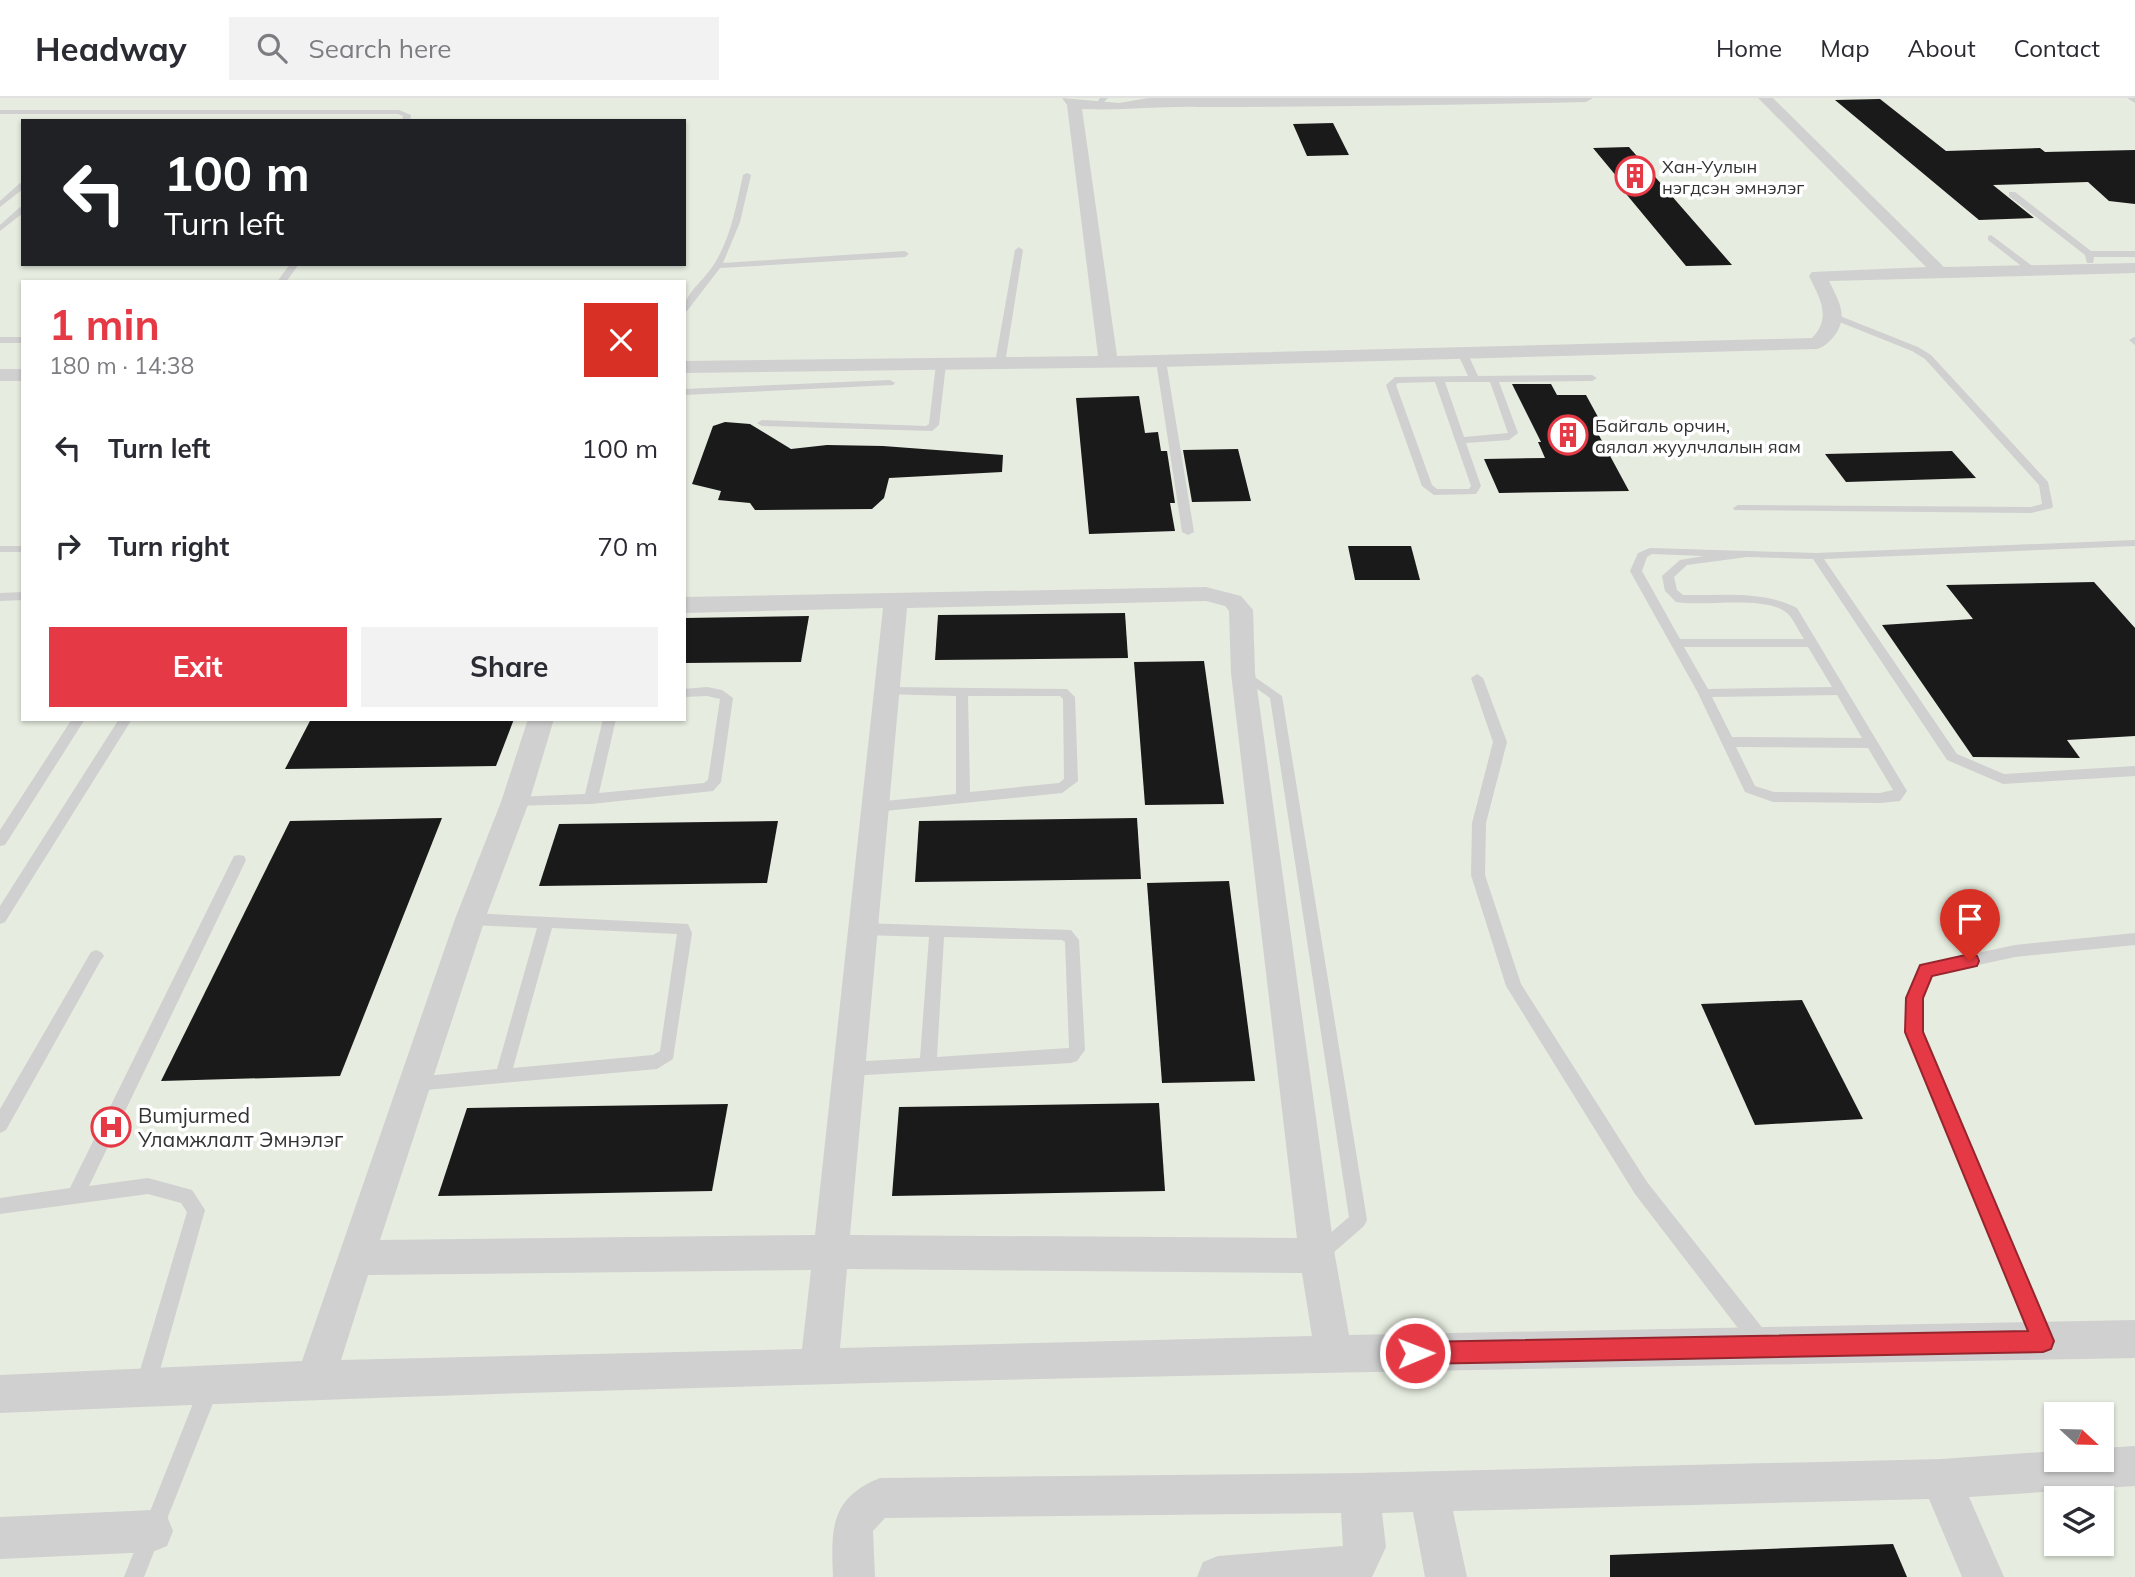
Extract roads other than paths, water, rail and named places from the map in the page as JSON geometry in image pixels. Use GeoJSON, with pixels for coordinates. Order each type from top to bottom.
{"type":"FeatureCollection","features":[{"type":"Feature","properties":{"kind":"street"},"geometry":{"type":"LineString","coordinates":[[1108,362],[1072,100],[1102,101],[1128,107],[1148,100],[1586,98]]}},
{"type":"Feature","properties":{"kind":"street"},"geometry":{"type":"LineString","coordinates":[[1765,98],[1940,272]]}},
{"type":"Feature","properties":{"kind":"street"},"geometry":{"type":"LineString","coordinates":[[686,367],[1161,361],[1461,350],[1773,346],[1817,343],[1832,330],[1835,317],[1818,276],[2032,270],[2092,261],[2135,268]]}},
{"type":"Feature","properties":{"kind":"street"},"geometry":{"type":"LineString","coordinates":[[0,375],[21,374]]}},
{"type":"Feature","properties":{"kind":"street"},"geometry":{"type":"LineString","coordinates":[[686,605],[1192,594],[1222,596],[1233,601],[1241,610],[1243,673],[1317,1256],[1334,1354]]}},
{"type":"Feature","properties":{"kind":"street"},"geometry":{"type":"LineString","coordinates":[[819,1369],[896,600]]}},
{"type":"Feature","properties":{"kind":"street"},"geometry":{"type":"LineString","coordinates":[[315,1380],[470,919],[515,802],[540,721]]}},
{"type":"Feature","properties":{"kind":"street"},"geometry":{"type":"LineString","coordinates":[[356,1258],[831,1252],[1317,1256]]}},
{"type":"Feature","properties":{"kind":"street"},"geometry":{"type":"LineString","coordinates":[[0,1394],[145,1385],[315,1380],[1334,1354],[2135,1339]]}},
{"type":"Feature","properties":{"kind":"street"},"geometry":{"type":"LineString","coordinates":[[854,1577],[853,1521],[864,1506],[880,1498],[1359,1493],[1941,1479],[2135,1466]]}},
{"type":"Feature","properties":{"kind":"street"},"geometry":{"type":"LineString","coordinates":[[1941,1479],[1983,1577]]}},
{"type":"Feature","properties":{"kind":"street"},"geometry":{"type":"LineString","coordinates":[[1429,1490],[1446,1577]]}},
{"type":"Feature","properties":{"kind":"street"},"geometry":{"type":"LineString","coordinates":[[1218,1577],[1356,1571],[1365,1547],[1359,1493]]}},
{"type":"Feature","properties":{"kind":"street"},"geometry":{"type":"LineString","coordinates":[[0,1538],[152,1531]]}},
{"type":"Feature","properties":{"kind":"lane"},"geometry":{"type":"LineString","coordinates":[[0,112],[399,112],[407,115],[406,119]]}},
{"type":"Feature","properties":{"kind":"lane"},"geometry":{"type":"LineString","coordinates":[[101,119],[111,112]]}},
{"type":"Feature","properties":{"kind":"lane"},"geometry":{"type":"LineString","coordinates":[[128,119],[136,114]]}},
{"type":"Feature","properties":{"kind":"lane"},"geometry":{"type":"LineString","coordinates":[[686,305],[693,292],[718,266],[741,206],[747,175]]}},
{"type":"Feature","properties":{"kind":"lane"},"geometry":{"type":"LineString","coordinates":[[0,205],[21,187]]}},
{"type":"Feature","properties":{"kind":"lane"},"geometry":{"type":"LineString","coordinates":[[2012,194],[2092,261],[2135,254]]}},
{"type":"Feature","properties":{"kind":"lane"},"geometry":{"type":"LineString","coordinates":[[0,229],[21,211]]}},
{"type":"Feature","properties":{"kind":"lane"},"geometry":{"type":"LineString","coordinates":[[1991,238],[2032,270]]}},
{"type":"Feature","properties":{"kind":"lane"},"geometry":{"type":"LineString","coordinates":[[1000,363],[1019,250]]}},
{"type":"Feature","properties":{"kind":"lane"},"geometry":{"type":"LineString","coordinates":[[718,266],[905,254]]}},
{"type":"Feature","properties":{"kind":"lane"},"geometry":{"type":"LineString","coordinates":[[283,280],[293,266]]}},
{"type":"Feature","properties":{"kind":"lane"},"geometry":{"type":"LineString","coordinates":[[1738,508],[2031,510],[2048,506],[2044,484],[1928,357],[1915,349],[1835,317]]}},
{"type":"Feature","properties":{"kind":"lane"},"geometry":{"type":"LineString","coordinates":[[0,340],[21,340]]}},
{"type":"Feature","properties":{"kind":"lane"},"geometry":{"type":"LineString","coordinates":[[1461,350],[1474,378]]}},
{"type":"Feature","properties":{"kind":"lane"},"geometry":{"type":"LineString","coordinates":[[1161,361],[1188,532]]}},
{"type":"Feature","properties":{"kind":"lane"},"geometry":{"type":"LineString","coordinates":[[762,423],[928,429],[934,425],[941,364]]}},
{"type":"Feature","properties":{"kind":"lane"},"geometry":{"type":"LineString","coordinates":[[1439,379],[1476,486],[1472,492],[1434,492],[1427,486],[1391,385],[1395,380],[1474,378],[1592,378]]}},
{"type":"Feature","properties":{"kind":"lane"},"geometry":{"type":"LineString","coordinates":[[1460,440],[1509,437],[1513,433],[1493,378]]}},
{"type":"Feature","properties":{"kind":"lane"},"geometry":{"type":"LineString","coordinates":[[686,392],[890,383]]}},
{"type":"Feature","properties":{"kind":"lane"},"geometry":{"type":"LineString","coordinates":[[1743,555],[1684,562],[1668,576],[1671,591],[1680,599],[1783,603],[1793,611],[1900,790],[1895,797],[1773,797],[1750,789],[1704,694],[1636,571],[1642,555],[1650,551],[1714,551],[1743,555],[1816,556],[2135,543]]}},
{"type":"Feature","properties":{"kind":"lane"},"geometry":{"type":"LineString","coordinates":[[0,549],[21,549]]}},
{"type":"Feature","properties":{"kind":"lane"},"geometry":{"type":"LineString","coordinates":[[1816,556],[1952,757],[2003,779],[2135,771]]}},
{"type":"Feature","properties":{"kind":"lane"},"geometry":{"type":"LineString","coordinates":[[0,597],[21,596]]}},
{"type":"Feature","properties":{"kind":"lane"},"geometry":{"type":"LineString","coordinates":[[1676,643],[1813,643]]}},
{"type":"Feature","properties":{"kind":"lane"},"geometry":{"type":"LineString","coordinates":[[1243,673],[1276,696],[1358,1220],[1317,1256]]}},
{"type":"Feature","properties":{"kind":"lane"},"geometry":{"type":"LineString","coordinates":[[1477,678],[1500,742],[1479,823],[1478,874],[1514,986],[1641,1188],[1765,1348]]}},
{"type":"Feature","properties":{"kind":"lane"},"geometry":{"type":"LineString","coordinates":[[875,807],[1062,788],[1071,781],[1069,697],[1063,692],[887,691]]}},
{"type":"Feature","properties":{"kind":"lane"},"geometry":{"type":"LineString","coordinates":[[962,691],[963,798]]}},
{"type":"Feature","properties":{"kind":"lane"},"geometry":{"type":"LineString","coordinates":[[1704,694],[1841,691]]}},
{"type":"Feature","properties":{"kind":"lane"},"geometry":{"type":"LineString","coordinates":[[515,802],[591,799],[712,786],[727,698],[711,692],[686,693]]}},
{"type":"Feature","properties":{"kind":"lane"},"geometry":{"type":"LineString","coordinates":[[0,841],[78,721]]}},
{"type":"Feature","properties":{"kind":"lane"},"geometry":{"type":"LineString","coordinates":[[0,918],[125,721]]}},
{"type":"Feature","properties":{"kind":"lane"},"geometry":{"type":"LineString","coordinates":[[591,799],[610,721]]}},
{"type":"Feature","properties":{"kind":"lane"},"geometry":{"type":"LineString","coordinates":[[1727,742],[1871,743]]}},
{"type":"Feature","properties":{"kind":"lane"},"geometry":{"type":"LineString","coordinates":[[76,1195],[239,860]]}},
{"type":"Feature","properties":{"kind":"lane"},"geometry":{"type":"LineString","coordinates":[[415,1084],[657,1062],[667,1054],[685,933],[683,928],[470,919]]}},
{"type":"Feature","properties":{"kind":"lane"},"geometry":{"type":"LineString","coordinates":[[503,1076],[546,922]]}},
{"type":"Feature","properties":{"kind":"lane"},"geometry":{"type":"LineString","coordinates":[[849,1069],[1071,1056],[1077,1050],[1072,940],[1066,934],[863,929]]}},
{"type":"Feature","properties":{"kind":"lane"},"geometry":{"type":"LineString","coordinates":[[928,1065],[937,930]]}},
{"type":"Feature","properties":{"kind":"lane"},"geometry":{"type":"LineString","coordinates":[[2043,1341],[1914,1032],[1914,998],[1926,970],[2015,951],[2135,939]]}},
{"type":"Feature","properties":{"kind":"lane"},"geometry":{"type":"LineString","coordinates":[[0,1125],[96,956]]}},
{"type":"Feature","properties":{"kind":"lane"},"geometry":{"type":"LineString","coordinates":[[0,1206],[148,1186],[186,1196],[196,1210],[145,1385]]}},
{"type":"Feature","properties":{"kind":"lane"},"geometry":{"type":"LineString","coordinates":[[134,1577],[211,1383]]}},
{"type":"Feature","properties":{"kind":"place","name":"Хан-Уулын нэгдсэн эмнэлэг"},"geometry":{"type":"Point","coordinates":[1635,176]}},
{"type":"Feature","properties":{"kind":"place","name":"Байгаль орчин, аялал жуулчлалын яам"},"geometry":{"type":"Point","coordinates":[1568,435]}},
{"type":"Feature","properties":{"kind":"place","name":"Bumjurmed Уламжлалт Эмнэлэг"},"geometry":{"type":"Point","coordinates":[111,1127]}}]}
